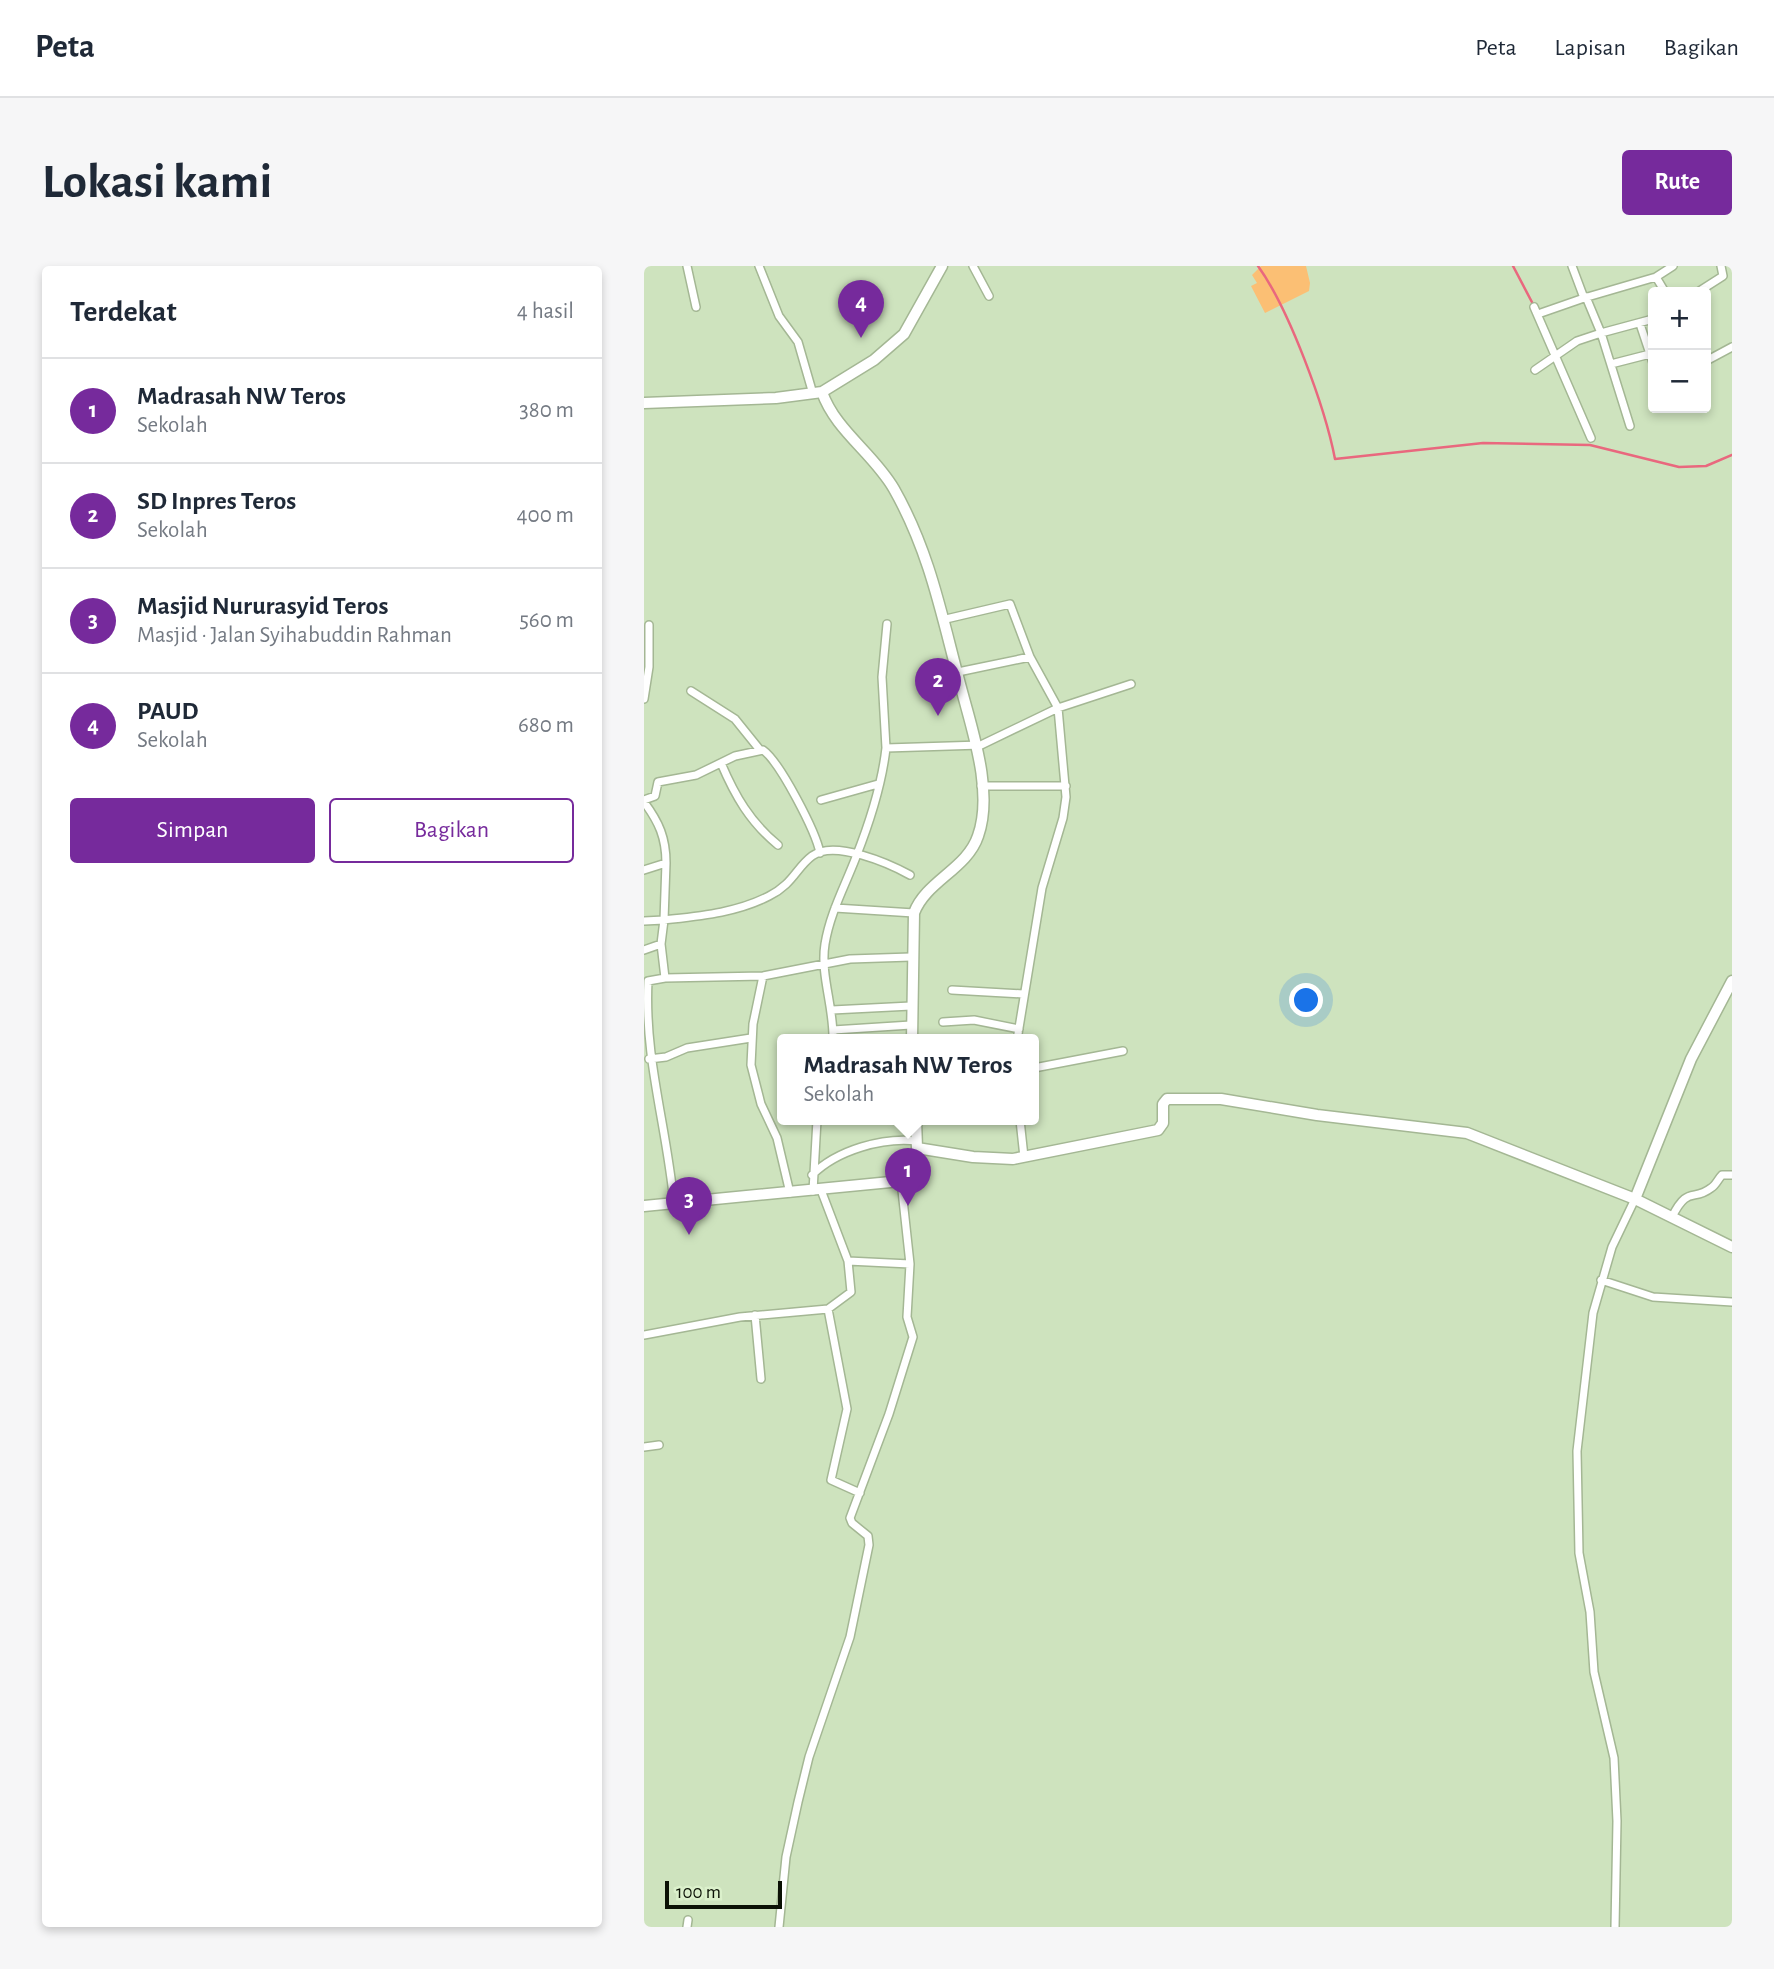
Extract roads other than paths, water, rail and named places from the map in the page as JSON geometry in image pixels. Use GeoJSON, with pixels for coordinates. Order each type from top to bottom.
{"type":"FeatureCollection","features":[{"type":"Feature","properties":{"kind":"street"},"geometry":{"type":"LineString","coordinates":[[687,266],[696,307]]}},
{"type":"Feature","properties":{"kind":"street"},"geometry":{"type":"LineString","coordinates":[[759,266],[779,316],[797,338],[818,393],[876,463],[900,501],[922,549],[946,619],[977,746],[981,786],[977,838],[957,863],[922,896],[914,913],[911,957],[912,1034]]}},
{"type":"Feature","properties":{"kind":"street"},"geometry":{"type":"LineString","coordinates":[[644,403],[818,393],[874,360],[904,334],[942,266]]}},
{"type":"Feature","properties":{"kind":"street"},"geometry":{"type":"LineString","coordinates":[[973,266],[989,296]]}},
{"type":"Feature","properties":{"kind":"street"},"geometry":{"type":"LineString","coordinates":[[1572,266],[1601,333],[1630,426]]}},
{"type":"Feature","properties":{"kind":"street"},"geometry":{"type":"LineString","coordinates":[[1591,438],[1552,356],[1536,311],[1656,277],[1673,266]]}},
{"type":"Feature","properties":{"kind":"street"},"geometry":{"type":"LineString","coordinates":[[1706,287],[1723,276],[1721,266]]}},
{"type":"Feature","properties":{"kind":"street"},"geometry":{"type":"LineString","coordinates":[[1656,277],[1661,287]]}},
{"type":"Feature","properties":{"kind":"street"},"geometry":{"type":"LineString","coordinates":[[1535,370],[1579,339],[1648,321]]}},
{"type":"Feature","properties":{"kind":"street"},"geometry":{"type":"LineString","coordinates":[[1640,324],[1649,350]]}},
{"type":"Feature","properties":{"kind":"street"},"geometry":{"type":"LineString","coordinates":[[1711,358],[1732,347]]}},
{"type":"Feature","properties":{"kind":"street"},"geometry":{"type":"LineString","coordinates":[[1611,364],[1648,355]]}},
{"type":"Feature","properties":{"kind":"street"},"geometry":{"type":"LineString","coordinates":[[946,619],[1010,604],[1030,657],[1058,708],[1066,786],[1063,818],[1042,888],[1018,1034]]}},
{"type":"Feature","properties":{"kind":"street"},"geometry":{"type":"LineString","coordinates":[[833,1034],[832,1010],[823,963],[828,928],[858,853],[887,748],[882,677],[887,624]]}},
{"type":"Feature","properties":{"kind":"street"},"geometry":{"type":"LineString","coordinates":[[644,699],[649,667],[649,625]]}},
{"type":"Feature","properties":{"kind":"street"},"geometry":{"type":"LineString","coordinates":[[958,672],[1030,657]]}},
{"type":"Feature","properties":{"kind":"street"},"geometry":{"type":"LineString","coordinates":[[887,748],[977,746],[1058,708],[1131,684]]}},
{"type":"Feature","properties":{"kind":"street"},"geometry":{"type":"LineString","coordinates":[[691,691],[735,719],[760,750],[770,756],[812,827],[820,853]]}},
{"type":"Feature","properties":{"kind":"street"},"geometry":{"type":"LineString","coordinates":[[665,978],[661,943],[666,863],[660,827],[644,801],[655,796],[658,782],[696,775],[760,750]]}},
{"type":"Feature","properties":{"kind":"street"},"geometry":{"type":"LineString","coordinates":[[721,763],[734,793],[752,822],[778,845]]}},
{"type":"Feature","properties":{"kind":"street"},"geometry":{"type":"LineString","coordinates":[[821,800],[878,784]]}},
{"type":"Feature","properties":{"kind":"street"},"geometry":{"type":"LineString","coordinates":[[981,786],[1066,786]]}},
{"type":"Feature","properties":{"kind":"street"},"geometry":{"type":"LineString","coordinates":[[644,921],[726,911],[764,899],[787,886],[811,857],[820,853],[858,853],[884,861],[910,875]]}},
{"type":"Feature","properties":{"kind":"street"},"geometry":{"type":"LineString","coordinates":[[644,870],[666,863]]}},
{"type":"Feature","properties":{"kind":"street"},"geometry":{"type":"LineString","coordinates":[[835,908],[914,913]]}},
{"type":"Feature","properties":{"kind":"street"},"geometry":{"type":"LineString","coordinates":[[644,950],[661,943]]}},
{"type":"Feature","properties":{"kind":"street"},"geometry":{"type":"LineString","coordinates":[[674,1204],[646,1049],[648,981],[665,978],[763,976],[823,963],[911,957]]}},
{"type":"Feature","properties":{"kind":"street"},"geometry":{"type":"LineString","coordinates":[[763,976],[751,1038],[751,1065],[758,1094],[775,1131],[790,1193]]}},
{"type":"Feature","properties":{"kind":"street"},"geometry":{"type":"LineString","coordinates":[[1615,1927],[1617,1821],[1614,1758],[1594,1672],[1590,1612],[1579,1553],[1576,1488],[1580,1401],[1588,1340],[1601,1280],[1612,1247],[1635,1199],[1692,1059],[1732,981]]}},
{"type":"Feature","properties":{"kind":"street"},"geometry":{"type":"LineString","coordinates":[[952,990],[1023,994]]}},
{"type":"Feature","properties":{"kind":"street"},"geometry":{"type":"LineString","coordinates":[[832,1010],[911,1006]]}},
{"type":"Feature","properties":{"kind":"street"},"geometry":{"type":"LineString","coordinates":[[943,1022],[974,1020],[1019,1029]]}},
{"type":"Feature","properties":{"kind":"street"},"geometry":{"type":"LineString","coordinates":[[833,1030],[911,1026]]}},
{"type":"Feature","properties":{"kind":"street"},"geometry":{"type":"LineString","coordinates":[[649,1059],[666,1057],[687,1048],[751,1038]]}},
{"type":"Feature","properties":{"kind":"street"},"geometry":{"type":"LineString","coordinates":[[1039,1067],[1123,1051]]}},
{"type":"Feature","properties":{"kind":"street"},"geometry":{"type":"LineString","coordinates":[[644,1083],[654,1082]]}},
{"type":"Feature","properties":{"kind":"street"},"geometry":{"type":"LineString","coordinates":[[812,1175],[831,1160],[868,1146],[895,1140],[973,1157],[1024,1157],[1158,1130],[1163,1123],[1163,1104],[1167,1099],[1221,1098],[1317,1115],[1466,1133],[1635,1199],[1732,1247]]}},
{"type":"Feature","properties":{"kind":"street"},"geometry":{"type":"LineString","coordinates":[[644,1335],[755,1315],[828,1309],[851,1292],[848,1261],[812,1175],[817,1125]]}},
{"type":"Feature","properties":{"kind":"street"},"geometry":{"type":"LineString","coordinates":[[644,1206],[901,1181],[914,1177],[916,1125]]}},
{"type":"Feature","properties":{"kind":"street"},"geometry":{"type":"LineString","coordinates":[[1021,1125],[1024,1157]]}},
{"type":"Feature","properties":{"kind":"street"},"geometry":{"type":"LineString","coordinates":[[1672,1217],[1686,1196],[1711,1188],[1723,1175],[1732,1175]]}},
{"type":"Feature","properties":{"kind":"street"},"geometry":{"type":"LineString","coordinates":[[779,1927],[786,1857],[798,1802],[809,1757],[850,1637],[869,1545],[865,1532],[850,1521],[889,1414],[913,1337],[907,1317],[910,1264],[901,1181]]}},
{"type":"Feature","properties":{"kind":"street"},"geometry":{"type":"LineString","coordinates":[[848,1261],[910,1264]]}},
{"type":"Feature","properties":{"kind":"street"},"geometry":{"type":"LineString","coordinates":[[1601,1280],[1653,1297],[1732,1301]]}},
{"type":"Feature","properties":{"kind":"street"},"geometry":{"type":"LineString","coordinates":[[828,1309],[847,1409],[831,1480],[859,1493]]}},
{"type":"Feature","properties":{"kind":"street"},"geometry":{"type":"LineString","coordinates":[[755,1315],[761,1379]]}},
{"type":"Feature","properties":{"kind":"street"},"geometry":{"type":"LineString","coordinates":[[644,1447],[659,1445]]}},
{"type":"Feature","properties":{"kind":"waterway"},"geometry":{"type":"LineString","coordinates":[[1258,266],[1282,307],[1304,359],[1323,413],[1335,459],[1483,443],[1590,445],[1679,467],[1706,466],[1732,455]]}},
{"type":"Feature","properties":{"kind":"waterway"},"geometry":{"type":"LineString","coordinates":[[1513,266],[1534,306]]}},
{"type":"Feature","properties":{"kind":"place","name":"PAUD"},"geometry":{"type":"Point","coordinates":[861,338]}},
{"type":"Feature","properties":{"kind":"place","name":"SD Inpres Teros"},"geometry":{"type":"Point","coordinates":[938,716]}},
{"type":"Feature","properties":{"kind":"place","name":"Madrasah NW Teros"},"geometry":{"type":"Point","coordinates":[908,1206]}},
{"type":"Feature","properties":{"kind":"place","name":"Masjid Nururasyid Teros"},"geometry":{"type":"Point","coordinates":[689,1235]}}]}
